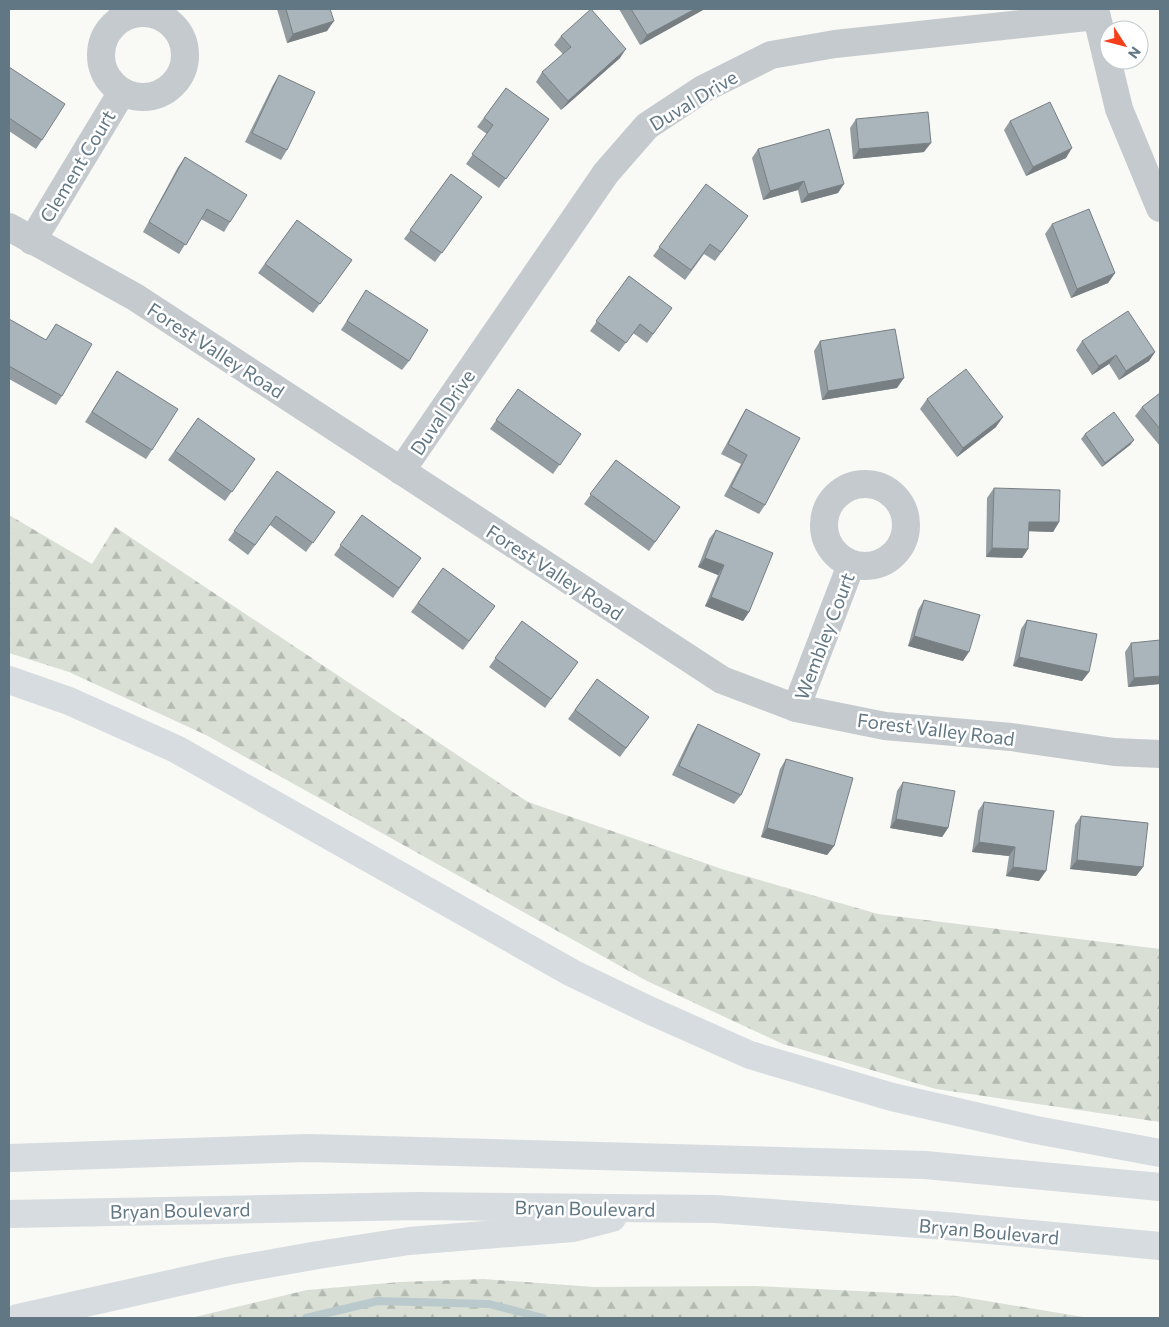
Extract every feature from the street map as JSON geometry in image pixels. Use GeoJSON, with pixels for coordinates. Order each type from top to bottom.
{"type":"FeatureCollection","features":[{"type":"Feature","properties":{"kind":"highway"},"geometry":{"type":"LineString","coordinates":[[9,680],[69,701],[176,749],[572,973],[750,1055],[892,1098],[1036,1130],[1160,1153]]}},
{"type":"Feature","properties":{"kind":"highway"},"geometry":{"type":"LineString","coordinates":[[9,1139],[64,1157]]}},
{"type":"Feature","properties":{"kind":"highway"},"geometry":{"type":"LineString","coordinates":[[9,1158],[308,1148],[925,1165],[1160,1187]]}},
{"type":"Feature","properties":{"kind":"highway","name":"Bryan Boulevard"},"geometry":{"type":"LineString","coordinates":[[9,1214],[417,1206],[648,1208],[745,1212],[946,1226],[1160,1246]]}},
{"type":"Feature","properties":{"kind":"highway"},"geometry":{"type":"LineString","coordinates":[[18,1318],[228,1271],[409,1241],[572,1228],[648,1208]]}},
{"type":"Feature","properties":{"kind":"street"},"geometry":{"type":"LineString","coordinates":[[1095,12],[1119,109],[1160,208]]}},
{"type":"Feature","properties":{"kind":"street","name":"Duval Drive"},"geometry":{"type":"LineString","coordinates":[[401,471],[606,173],[647,126],[655,120],[703,89],[771,55],[835,44],[1095,12]]}},
{"type":"Feature","properties":{"kind":"street","name":"Clement Court"},"geometry":{"type":"LineString","coordinates":[[32,241],[122,92]]}},
{"type":"Feature","properties":{"kind":"street","name":"Forest Valley Road"},"geometry":{"type":"LineString","coordinates":[[9,227],[135,297],[722,680],[796,708],[886,726],[1011,737],[1114,752],[1160,754]]}},
{"type":"Feature","properties":{"kind":"street","name":"Wembley Court"},"geometry":{"type":"LineString","coordinates":[[796,708],[851,564]]}},
{"type":"Feature","properties":{"kind":"green space"},"geometry":{"type":"Polygon","coordinates":[[[9,515],[92,564],[115,527],[528,802],[725,870],[878,914],[1160,949],[1160,1122],[936,1089],[783,1044],[647,981],[206,735],[69,672],[9,653],[9,515]]]}},
{"type":"Feature","properties":{"kind":"green space"},"geometry":{"type":"Polygon","coordinates":[[[484,1279],[594,1287],[755,1286],[957,1296],[1089,1318],[191,1318],[307,1290],[400,1282],[484,1279]]]}},
{"type":"Feature","properties":{"kind":"building"},"geometry":{"type":"Polygon","coordinates":[[[286,9],[330,9],[334,21],[293,34],[286,9]]]}},
{"type":"Feature","properties":{"kind":"building"},"geometry":{"type":"Polygon","coordinates":[[[591,9],[626,49],[568,101],[542,72],[571,47],[561,36],[591,9]]]}},
{"type":"Feature","properties":{"kind":"building"},"geometry":{"type":"Polygon","coordinates":[[[631,9],[695,9],[647,35],[631,9]]]}},
{"type":"Feature","properties":{"kind":"building"},"geometry":{"type":"Polygon","coordinates":[[[9,67],[65,104],[42,140],[9,118],[9,67]]]}},
{"type":"Feature","properties":{"kind":"building"},"geometry":{"type":"Polygon","coordinates":[[[279,75],[315,92],[287,150],[252,133],[279,75]]]}},
{"type":"Feature","properties":{"kind":"building"},"geometry":{"type":"Polygon","coordinates":[[[506,88],[549,119],[506,179],[472,154],[493,125],[484,118],[506,88]]]}},
{"type":"Feature","properties":{"kind":"building"},"geometry":{"type":"Polygon","coordinates":[[[1050,102],[1072,148],[1033,167],[1010,121],[1050,102]]]}},
{"type":"Feature","properties":{"kind":"building"},"geometry":{"type":"Polygon","coordinates":[[[928,112],[931,143],[859,149],[856,119],[928,112]]]}},
{"type":"Feature","properties":{"kind":"building"},"geometry":{"type":"Polygon","coordinates":[[[829,129],[844,184],[808,194],[804,181],[770,191],[758,149],[829,129]]]}},
{"type":"Feature","properties":{"kind":"building"},"geometry":{"type":"Polygon","coordinates":[[[185,157],[247,195],[230,222],[207,209],[186,245],[149,222],[185,157]]]}},
{"type":"Feature","properties":{"kind":"building"},"geometry":{"type":"Polygon","coordinates":[[[451,174],[482,197],[442,253],[410,230],[451,174]]]}},
{"type":"Feature","properties":{"kind":"building"},"geometry":{"type":"Polygon","coordinates":[[[706,184],[748,216],[721,252],[710,244],[691,270],[659,247],[706,184]]]}},
{"type":"Feature","properties":{"kind":"building"},"geometry":{"type":"Polygon","coordinates":[[[1089,209],[1115,273],[1077,289],[1052,224],[1089,209]]]}},
{"type":"Feature","properties":{"kind":"building"},"geometry":{"type":"Polygon","coordinates":[[[297,220],[352,260],[320,304],[265,264],[297,220]]]}},
{"type":"Feature","properties":{"kind":"building"},"geometry":{"type":"Polygon","coordinates":[[[629,276],[672,308],[653,334],[640,324],[626,343],[596,321],[629,276]]]}},
{"type":"Feature","properties":{"kind":"building"},"geometry":{"type":"Polygon","coordinates":[[[366,290],[428,330],[409,361],[347,321],[366,290]]]}},
{"type":"Feature","properties":{"kind":"building"},"geometry":{"type":"Polygon","coordinates":[[[1128,311],[1155,352],[1126,371],[1116,355],[1099,366],[1082,341],[1128,311]]]}},
{"type":"Feature","properties":{"kind":"building"},"geometry":{"type":"Polygon","coordinates":[[[9,319],[46,340],[56,324],[92,344],[62,396],[9,366],[9,319]]]}},
{"type":"Feature","properties":{"kind":"building"},"geometry":{"type":"Polygon","coordinates":[[[895,329],[904,378],[828,391],[820,341],[895,329]]]}},
{"type":"Feature","properties":{"kind":"building"},"geometry":{"type":"Polygon","coordinates":[[[966,369],[1003,417],[963,448],[927,399],[966,369]]]}},
{"type":"Feature","properties":{"kind":"building"},"geometry":{"type":"Polygon","coordinates":[[[117,371],[178,409],[152,450],[92,412],[117,371]]]}},
{"type":"Feature","properties":{"kind":"building"},"geometry":{"type":"Polygon","coordinates":[[[518,389],[581,434],[560,465],[496,420],[518,389]]]}},
{"type":"Feature","properties":{"kind":"building"},"geometry":{"type":"Polygon","coordinates":[[[1160,393],[1160,429],[1142,407],[1160,393]]]}},
{"type":"Feature","properties":{"kind":"building"},"geometry":{"type":"Polygon","coordinates":[[[746,409],[800,438],[765,505],[731,487],[747,455],[728,444],[746,409]]]}},
{"type":"Feature","properties":{"kind":"building"},"geometry":{"type":"Polygon","coordinates":[[[1114,412],[1134,440],[1105,463],[1085,434],[1114,412]]]}},
{"type":"Feature","properties":{"kind":"building"},"geometry":{"type":"Polygon","coordinates":[[[198,418],[255,459],[232,492],[175,451],[198,418]]]}},
{"type":"Feature","properties":{"kind":"building"},"geometry":{"type":"Polygon","coordinates":[[[616,460],[680,507],[655,542],[590,494],[616,460]]]}},
{"type":"Feature","properties":{"kind":"building"},"geometry":{"type":"Polygon","coordinates":[[[277,471],[335,512],[313,543],[276,516],[255,545],[234,531],[277,471]]]}},
{"type":"Feature","properties":{"kind":"building"},"geometry":{"type":"Polygon","coordinates":[[[994,488],[1060,490],[1059,522],[1029,522],[1028,549],[992,548],[994,488]]]}},
{"type":"Feature","properties":{"kind":"building"},"geometry":{"type":"Polygon","coordinates":[[[362,515],[421,558],[399,588],[340,545],[362,515]]]}},
{"type":"Feature","properties":{"kind":"building"},"geometry":{"type":"Polygon","coordinates":[[[716,530],[773,553],[749,612],[711,597],[724,565],[705,558],[716,530]]]}},
{"type":"Feature","properties":{"kind":"building"},"geometry":{"type":"Polygon","coordinates":[[[443,568],[495,606],[469,641],[418,603],[443,568]]]}},
{"type":"Feature","properties":{"kind":"building"},"geometry":{"type":"Polygon","coordinates":[[[924,600],[980,615],[969,652],[914,636],[924,600]]]}},
{"type":"Feature","properties":{"kind":"building"},"geometry":{"type":"Polygon","coordinates":[[[1027,620],[1097,634],[1089,672],[1019,657],[1027,620]]]}},
{"type":"Feature","properties":{"kind":"building"},"geometry":{"type":"Polygon","coordinates":[[[522,621],[578,662],[551,699],[495,658],[522,621]]]}},
{"type":"Feature","properties":{"kind":"building"},"geometry":{"type":"Polygon","coordinates":[[[1160,640],[1160,676],[1134,678],[1131,643],[1160,640]]]}},
{"type":"Feature","properties":{"kind":"building"},"geometry":{"type":"Polygon","coordinates":[[[597,679],[649,717],[626,748],[575,710],[597,679]]]}},
{"type":"Feature","properties":{"kind":"building"},"geometry":{"type":"Polygon","coordinates":[[[698,724],[760,754],[741,795],[679,766],[698,724]]]}},
{"type":"Feature","properties":{"kind":"building"},"geometry":{"type":"Polygon","coordinates":[[[786,759],[853,778],[834,846],[767,828],[786,759]]]}},
{"type":"Feature","properties":{"kind":"building"},"geometry":{"type":"Polygon","coordinates":[[[903,782],[955,791],[948,828],[896,819],[903,782]]]}},
{"type":"Feature","properties":{"kind":"building"},"geometry":{"type":"Polygon","coordinates":[[[984,802],[1054,811],[1046,871],[1013,867],[1015,847],[979,842],[984,802]]]}},
{"type":"Feature","properties":{"kind":"building"},"geometry":{"type":"Polygon","coordinates":[[[1081,816],[1148,823],[1143,867],[1077,860],[1081,816]]]}},
{"type":"Feature","properties":{"kind":"waterway"},"geometry":{"type":"LineString","coordinates":[[306,1318],[378,1301],[489,1304],[543,1318]]}}]}
